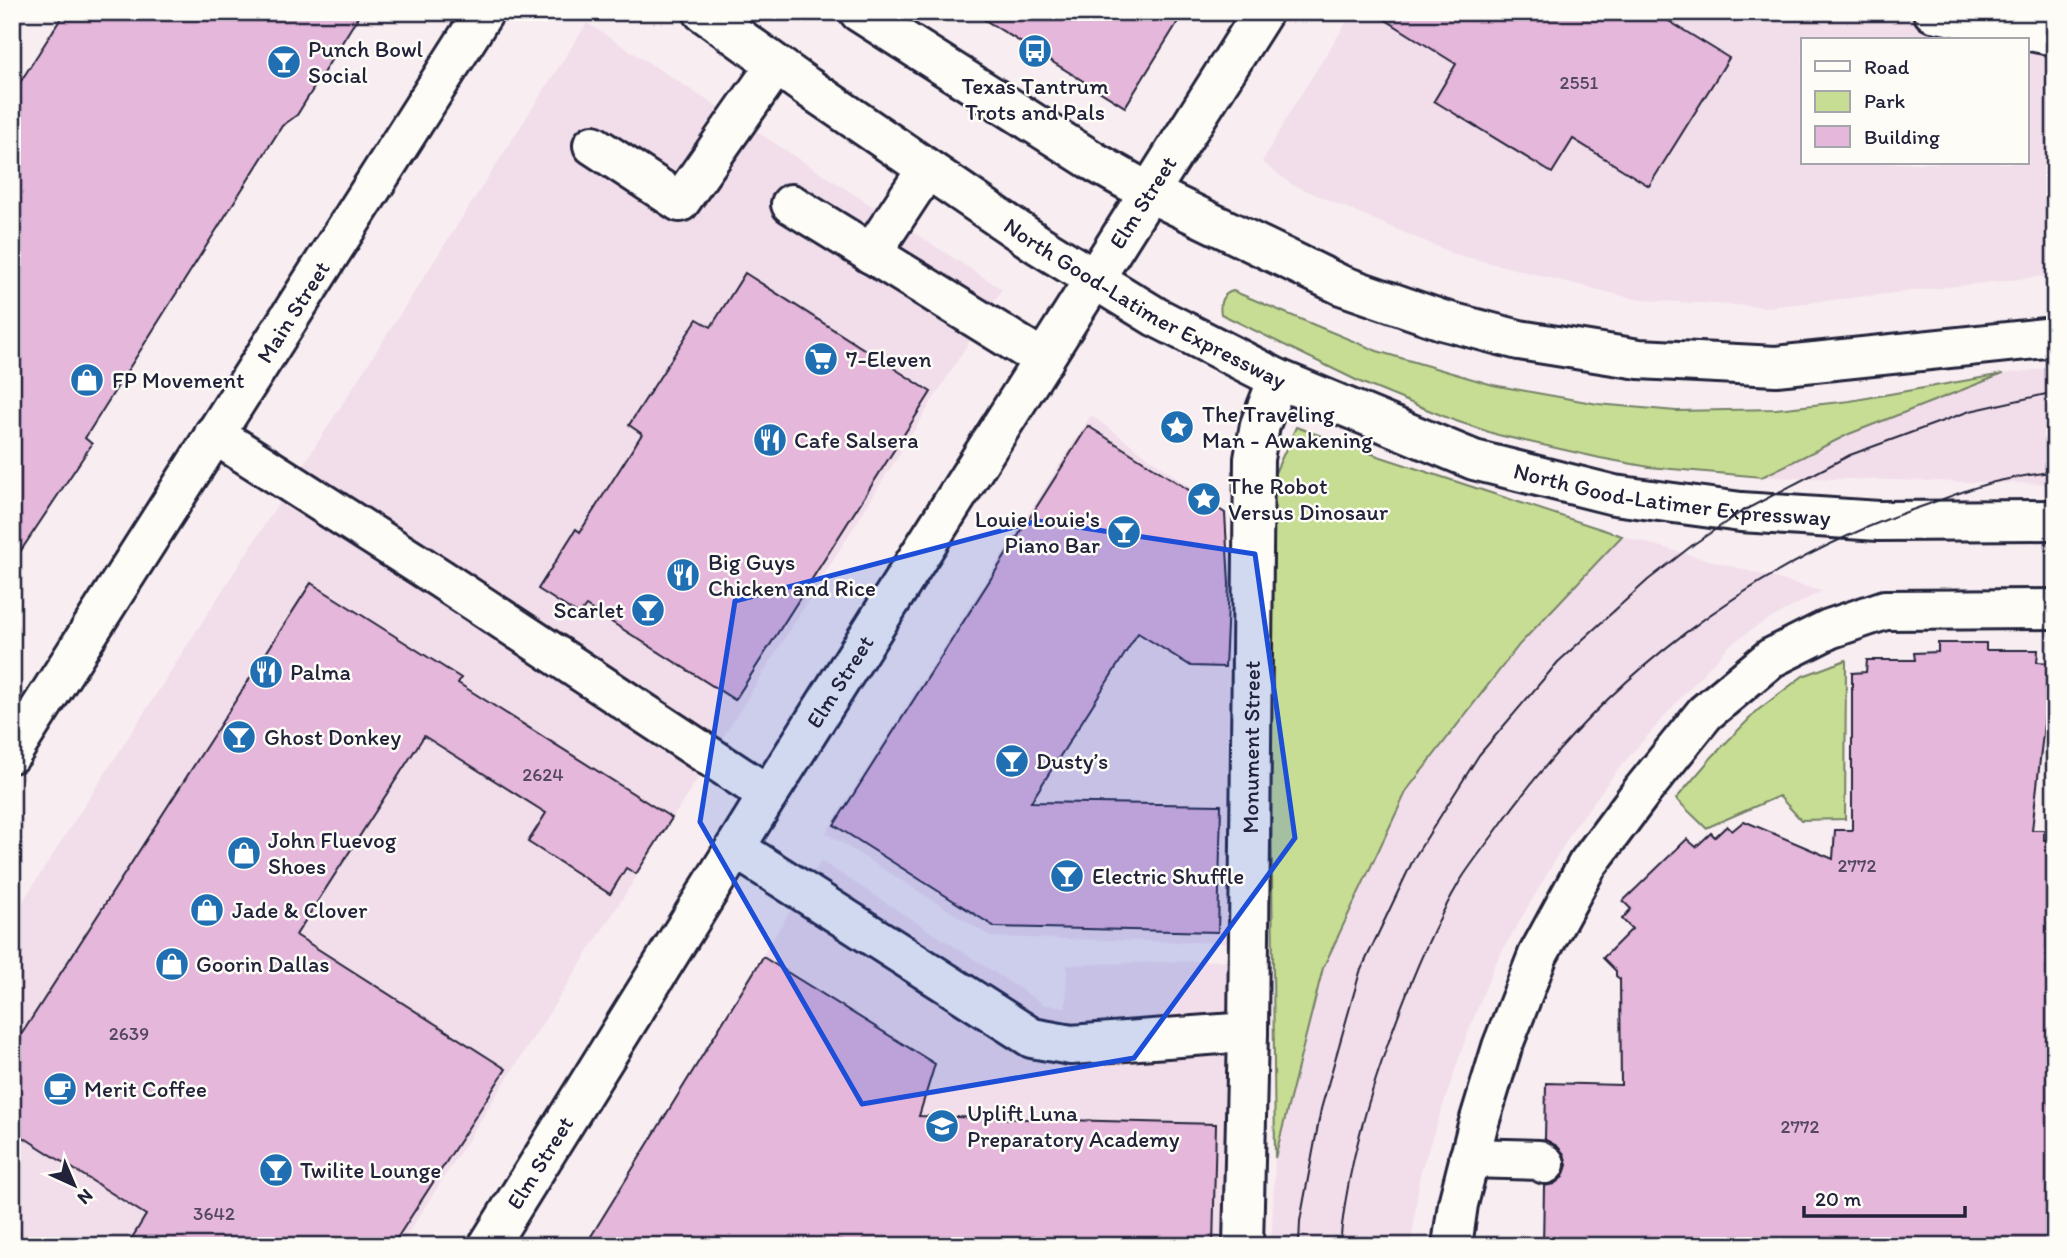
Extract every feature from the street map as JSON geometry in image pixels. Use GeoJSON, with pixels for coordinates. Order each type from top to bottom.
{"type":"FeatureCollection","features":[{"type":"Feature","properties":{"kind":"main road","name":"Main Street"},"geometry":{"type":"LineString","coordinates":[[12,753],[484,12]]}},
{"type":"Feature","properties":{"kind":"main road","name":"North Good-Latimer Expressway"},"geometry":{"type":"LineString","coordinates":[[703,12],[1039,245],[1156,317],[1278,379],[1474,460],[1614,495],[1741,513],[1865,520],[2055,520]]}},
{"type":"Feature","properties":{"kind":"main road"},"geometry":{"type":"LineString","coordinates":[[859,12],[1093,161],[1150,193],[1341,285],[1442,320],[1519,340],[1639,359],[1776,366],[2055,337]]}},
{"type":"Feature","properties":{"kind":"main road","name":"Elm Street"},"geometry":{"type":"LineString","coordinates":[[488,1246],[768,795],[1263,12]]}},
{"type":"Feature","properties":{"kind":"main road"},"geometry":{"type":"LineString","coordinates":[[1933,12],[2055,36]]}},
{"type":"Feature","properties":{"kind":"main road"},"geometry":{"type":"LineString","coordinates":[[593,145],[680,202],[776,65]]}},
{"type":"Feature","properties":{"kind":"main road"},"geometry":{"type":"LineString","coordinates":[[871,254],[927,169]]}},
{"type":"Feature","properties":{"kind":"main road"},"geometry":{"type":"LineString","coordinates":[[790,204],[1044,360]]}},
{"type":"Feature","properties":{"kind":"main road","name":"Monument Street"},"geometry":{"type":"LineString","coordinates":[[1243,1246],[1254,459],[1260,425],[1278,379]]}},
{"type":"Feature","properties":{"kind":"main road"},"geometry":{"type":"LineString","coordinates":[[214,434],[441,579],[768,795]]}},
{"type":"Feature","properties":{"kind":"main road"},"geometry":{"type":"LineString","coordinates":[[1452,1246],[1469,1158],[1502,1047],[1538,955],[1587,865],[1705,713],[1771,658],[1829,629],[1885,610],[2055,610]]}},
{"type":"Feature","properties":{"kind":"main road"},"geometry":{"type":"LineString","coordinates":[[735,848],[1032,1038],[1071,1045],[1248,1032]]}},
{"type":"Feature","properties":{"kind":"main road"},"geometry":{"type":"LineString","coordinates":[[1469,1158],[1539,1160],[1545,1164]]}},
{"type":"Feature","properties":{"kind":"path"},"geometry":{"type":"LineString","coordinates":[[12,1230],[37,1246]]}},
{"type":"Feature","properties":{"kind":"highlighted area"},"geometry":{"type":"Polygon","coordinates":[[[1038,521],[1255,554],[1295,838],[1134,1058],[862,1104],[700,822],[735,601],[1038,521]]]}},
{"type":"Feature","properties":{"kind":"shaded area"},"geometry":{"type":"Polygon","coordinates":[[[1353,12],[2055,12],[2055,275],[1769,307],[1639,300],[1454,254],[1291,184],[1262,162],[1289,113],[1353,12]]]}},
{"type":"Feature","properties":{"kind":"shaded area"},"geometry":{"type":"Polygon","coordinates":[[[587,23],[1002,289],[635,879],[400,1246],[12,1246],[12,918],[587,23]]]}},
{"type":"Feature","properties":{"kind":"shaded area"},"geometry":{"type":"Polygon","coordinates":[[[2055,367],[2055,484],[1762,477],[1849,434],[2003,374],[2055,367]]]}},
{"type":"Feature","properties":{"kind":"shaded area"},"geometry":{"type":"Polygon","coordinates":[[[1091,415],[1225,513],[1229,584],[1228,943],[991,937],[826,833],[1091,415]]]}},
{"type":"Feature","properties":{"kind":"shaded area"},"geometry":{"type":"Polygon","coordinates":[[[1622,536],[1822,591],[1757,626],[1730,645],[1616,772],[1572,831],[1495,964],[1467,1035],[1420,1174],[1411,1246],[1271,1246],[1275,1158],[1323,968],[1407,790],[1519,645],[1622,536]]]}},
{"type":"Feature","properties":{"kind":"shaded area","name":"Uplift Luna Preparatory Academy"},"geometry":{"type":"Polygon","coordinates":[[[821,861],[1045,1005],[1066,1007],[1067,965],[1230,960],[1222,1246],[584,1246],[821,861]]]}},
{"type":"Feature","properties":{"kind":"green space"},"geometry":{"type":"Polygon","coordinates":[[[1233,291],[1377,351],[1493,385],[1598,404],[1676,411],[1776,409],[1850,401],[2003,374],[1849,434],[1762,477],[1649,467],[1498,435],[1453,420],[1360,382],[1221,314],[1222,300],[1226,294],[1233,291]]]}},
{"type":"Feature","properties":{"kind":"green space"},"geometry":{"type":"Polygon","coordinates":[[[1296,427],[1622,536],[1519,645],[1407,790],[1323,968],[1275,1158],[1268,488],[1296,427]]]}},
{"type":"Feature","properties":{"kind":"green space"},"geometry":{"type":"Polygon","coordinates":[[[1846,660],[1845,819],[1801,820],[1779,796],[1706,828],[1676,799],[1758,710],[1803,676],[1846,660]]]}},
{"type":"Feature","properties":{"kind":"building"},"geometry":{"type":"Polygon","coordinates":[[[65,12],[361,12],[297,115],[282,126],[85,438],[92,444],[12,564],[12,95],[65,12]]]}},
{"type":"Feature","properties":{"kind":"building"},"geometry":{"type":"Polygon","coordinates":[[[972,12],[1184,12],[1125,107],[972,12]]]}},
{"type":"Feature","properties":{"kind":"building"},"geometry":{"type":"Polygon","coordinates":[[[1373,12],[1654,12],[1729,58],[1649,186],[1573,139],[1552,173],[1434,101],[1456,64],[1373,12]]]}},
{"type":"Feature","properties":{"kind":"building"},"geometry":{"type":"Polygon","coordinates":[[[745,273],[931,392],[735,700],[586,606],[579,615],[538,589],[576,529],[580,532],[642,434],[629,425],[697,319],[711,327],[745,273]]]}},
{"type":"Feature","properties":{"kind":"building"},"geometry":{"type":"Polygon","coordinates":[[[1088,426],[1225,513],[1229,584],[1225,667],[1191,666],[1138,633],[1031,802],[1221,805],[1218,932],[995,927],[834,825],[1088,426]]]}},
{"type":"Feature","properties":{"kind":"building"},"geometry":{"type":"Polygon","coordinates":[[[311,583],[461,678],[458,683],[672,818],[636,874],[626,868],[610,894],[528,842],[546,813],[424,736],[296,935],[506,1069],[392,1246],[127,1246],[146,1215],[12,1130],[12,1049],[311,583]]]}},
{"type":"Feature","properties":{"kind":"building"},"geometry":{"type":"Polygon","coordinates":[[[1938,643],[1986,643],[1986,650],[2038,650],[2037,662],[2051,663],[2032,830],[2044,830],[2044,840],[2055,840],[2055,1246],[1543,1246],[1544,1186],[1554,1184],[1563,1177],[1567,1165],[1564,1154],[1557,1146],[1545,1140],[1546,1083],[1621,1085],[1620,979],[1603,958],[1632,929],[1622,919],[1631,909],[1623,901],[1687,839],[1696,847],[1711,833],[1715,837],[1727,826],[1732,831],[1744,821],[1833,859],[1835,830],[1852,830],[1852,673],[1866,672],[1867,660],[1915,660],[1914,653],[1938,652],[1938,643]]]}},
{"type":"Feature","properties":{"kind":"building","name":"Uplift Luna Preparatory Academy"},"geometry":{"type":"Polygon","coordinates":[[[763,957],[935,1064],[919,1116],[1216,1124],[1213,1246],[585,1246],[763,957]]]}},
{"type":"Feature","properties":{"kind":"tram line"},"geometry":{"type":"LineString","coordinates":[[1299,1246],[1300,1221],[1321,1109],[1360,972],[1414,858],[1479,755],[1558,662],[1648,580],[1741,512],[1850,455],[1970,411],[2055,392]]}},
{"type":"Feature","properties":{"kind":"tram line"},"geometry":{"type":"LineString","coordinates":[[1340,1246],[1346,1197],[1362,1124],[1393,1030],[1427,944],[1448,901],[1468,869],[1535,779],[1581,726],[1631,678],[1684,634],[1741,594],[1800,559],[1863,529],[1964,491],[1999,481],[2055,471]]}},
{"type":"Feature","properties":{"kind":"place","name":"Texas Tantrum Trots and Pals"},"geometry":{"type":"Point","coordinates":[1035,51]}},
{"type":"Feature","properties":{"kind":"place","name":"Punch Bowl Social"},"geometry":{"type":"Point","coordinates":[284,62]}},
{"type":"Feature","properties":{"kind":"place","name":"7-Eleven"},"geometry":{"type":"Point","coordinates":[821,359]}},
{"type":"Feature","properties":{"kind":"place","name":"FP Movement"},"geometry":{"type":"Point","coordinates":[87,380]}},
{"type":"Feature","properties":{"kind":"place","name":"The Traveling Man - Awakening"},"geometry":{"type":"Point","coordinates":[1177,427]}},
{"type":"Feature","properties":{"kind":"place","name":"Cafe Salsera"},"geometry":{"type":"Point","coordinates":[770,440]}},
{"type":"Feature","properties":{"kind":"place","name":"The Robot Versus Dinosaur"},"geometry":{"type":"Point","coordinates":[1204,499]}},
{"type":"Feature","properties":{"kind":"place","name":"Louie Louie's Piano Bar"},"geometry":{"type":"Point","coordinates":[1124,532]}},
{"type":"Feature","properties":{"kind":"place","name":"Big Guys Chicken and Rice"},"geometry":{"type":"Point","coordinates":[683,575]}},
{"type":"Feature","properties":{"kind":"place","name":"Scarlet"},"geometry":{"type":"Point","coordinates":[648,610]}},
{"type":"Feature","properties":{"kind":"place","name":"Palma"},"geometry":{"type":"Point","coordinates":[266,672]}},
{"type":"Feature","properties":{"kind":"place","name":"Ghost Donkey"},"geometry":{"type":"Point","coordinates":[239,737]}},
{"type":"Feature","properties":{"kind":"place","name":"Dusty’s"},"geometry":{"type":"Point","coordinates":[1012,761]}},
{"type":"Feature","properties":{"kind":"place","name":"John Fluevog Shoes"},"geometry":{"type":"Point","coordinates":[244,853]}},
{"type":"Feature","properties":{"kind":"place","name":"Electric Shuffle"},"geometry":{"type":"Point","coordinates":[1067,876]}},
{"type":"Feature","properties":{"kind":"place","name":"Jade & Clover"},"geometry":{"type":"Point","coordinates":[207,910]}},
{"type":"Feature","properties":{"kind":"place","name":"Goorin Dallas"},"geometry":{"type":"Point","coordinates":[172,964]}},
{"type":"Feature","properties":{"kind":"place","name":"Merit Coffee"},"geometry":{"type":"Point","coordinates":[60,1089]}},
{"type":"Feature","properties":{"kind":"place","name":"Uplift Luna Preparatory Academy"},"geometry":{"type":"Point","coordinates":[942,1126]}},
{"type":"Feature","properties":{"kind":"place","name":"Twilite Lounge"},"geometry":{"type":"Point","coordinates":[276,1170]}}]}
